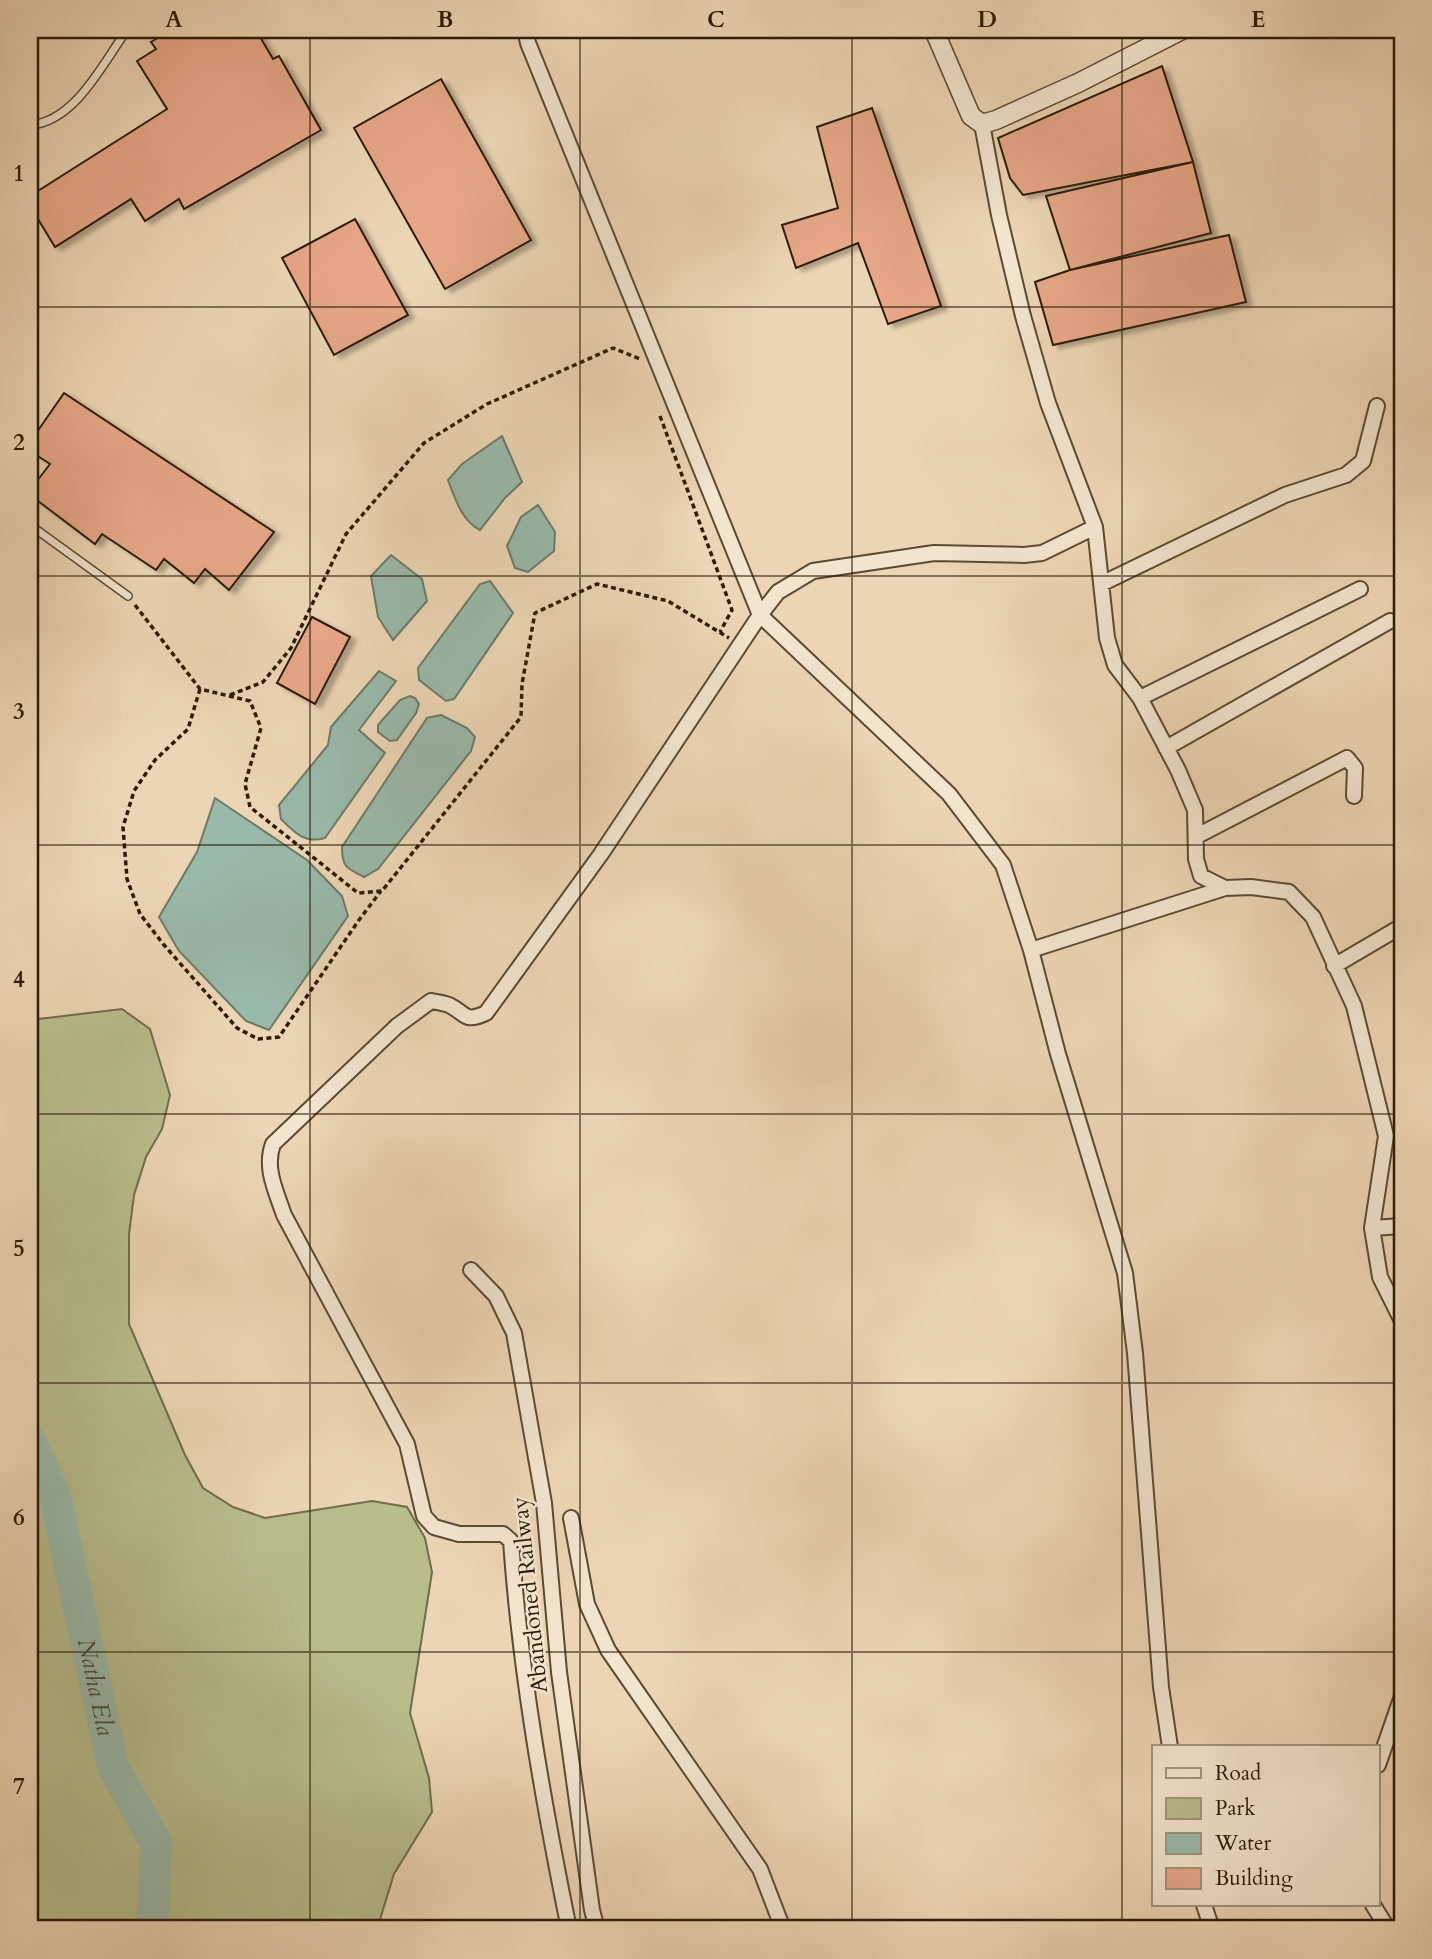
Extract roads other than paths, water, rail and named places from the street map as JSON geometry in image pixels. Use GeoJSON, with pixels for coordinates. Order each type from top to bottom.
{"type":"FeatureCollection","features":[{"type":"Feature","properties":{"kind":"street"},"geometry":{"type":"LineString","coordinates":[[525,30],[760,615],[949,794],[1003,866],[1031,950],[1058,1054],[1125,1273],[1136,1353],[1160,1687],[1170,1745]]}},
{"type":"Feature","properties":{"kind":"street"},"geometry":{"type":"LineString","coordinates":[[934,30],[971,116],[982,124],[999,215],[1023,316],[1048,402],[1095,527],[1107,638],[1115,664],[1140,698],[1178,770],[1195,810],[1196,859],[1201,876],[1225,888]]}},
{"type":"Feature","properties":{"kind":"street"},"geometry":{"type":"LineString","coordinates":[[982,124],[1078,83],[1182,30]]}},
{"type":"Feature","properties":{"kind":"street"},"geometry":{"type":"LineString","coordinates":[[1101,584],[1285,495],[1346,475],[1363,461],[1377,405]]}},
{"type":"Feature","properties":{"kind":"street"},"geometry":{"type":"LineString","coordinates":[[569,1929],[552,1844],[521,1648],[511,1541],[503,1534],[459,1534],[434,1527],[424,1516],[407,1444],[284,1215],[271,1175],[269,1157],[274,1144],[419,1008],[431,1001],[449,1005],[465,1017],[475,1018],[486,1013],[601,854],[740,644],[778,592],[813,570],[934,553],[1024,555],[1042,552],[1095,527]]}},
{"type":"Feature","properties":{"kind":"street"},"geometry":{"type":"LineString","coordinates":[[1140,698],[1360,589]]}},
{"type":"Feature","properties":{"kind":"street"},"geometry":{"type":"LineString","coordinates":[[1166,748],[1390,621]]}},
{"type":"Feature","properties":{"kind":"street"},"geometry":{"type":"LineString","coordinates":[[1196,836],[1347,758],[1355,768],[1354,796]]}},
{"type":"Feature","properties":{"kind":"street"},"geometry":{"type":"LineString","coordinates":[[1031,950],[1225,888],[1251,887],[1289,892],[1313,917],[1354,1006],[1386,1136],[1372,1228],[1380,1277],[1402,1321]]}},
{"type":"Feature","properties":{"kind":"street"},"geometry":{"type":"LineString","coordinates":[[1334,966],[1402,926]]}},
{"type":"Feature","properties":{"kind":"street"},"geometry":{"type":"LineString","coordinates":[[1372,1228],[1402,1226]]}},
{"type":"Feature","properties":{"kind":"street","name":"Abandoned Railway"},"geometry":{"type":"LineString","coordinates":[[471,1270],[496,1296],[514,1333],[544,1503],[559,1672],[592,1910],[597,1929]]}},
{"type":"Feature","properties":{"kind":"street"},"geometry":{"type":"LineString","coordinates":[[571,1518],[587,1604],[608,1650],[760,1869],[783,1929]]}},
{"type":"Feature","properties":{"kind":"street"},"geometry":{"type":"LineString","coordinates":[[1380,1759],[1402,1696]]}},
{"type":"Feature","properties":{"kind":"street"},"geometry":{"type":"LineString","coordinates":[[1204,1906],[1212,1929]]}},
{"type":"Feature","properties":{"kind":"street"},"geometry":{"type":"LineString","coordinates":[[1374,1906],[1388,1929]]}},
{"type":"Feature","properties":{"kind":"lane"},"geometry":{"type":"LineString","coordinates":[[30,125],[60,116],[77,100],[127,30]]}},
{"type":"Feature","properties":{"kind":"lane"},"geometry":{"type":"LineString","coordinates":[[30,525],[128,596]]}},
{"type":"Feature","properties":{"kind":"water"},"geometry":{"type":"Polygon","coordinates":[[[502,436],[522,482],[505,498],[480,530],[464,515],[448,480],[462,464],[502,436]]]}},
{"type":"Feature","properties":{"kind":"water"},"geometry":{"type":"Polygon","coordinates":[[[538,505],[555,532],[554,551],[528,572],[515,568],[507,546],[521,517],[538,505]]]}},
{"type":"Feature","properties":{"kind":"water"},"geometry":{"type":"Polygon","coordinates":[[[391,555],[422,579],[427,601],[393,640],[378,617],[371,576],[391,555]]]}},
{"type":"Feature","properties":{"kind":"water"},"geometry":{"type":"Polygon","coordinates":[[[490,581],[513,613],[454,699],[446,701],[419,680],[418,668],[480,584],[490,581]]]}},
{"type":"Feature","properties":{"kind":"water"},"geometry":{"type":"Polygon","coordinates":[[[379,671],[396,681],[359,730],[385,753],[325,838],[312,840],[301,836],[281,819],[279,805],[328,745],[331,727],[379,671]]]}},
{"type":"Feature","properties":{"kind":"water"},"geometry":{"type":"Polygon","coordinates":[[[410,696],[419,704],[416,713],[397,740],[390,741],[378,732],[378,725],[400,700],[410,696]]]}},
{"type":"Feature","properties":{"kind":"water"},"geometry":{"type":"Polygon","coordinates":[[[441,715],[467,728],[475,737],[471,751],[378,869],[364,877],[347,866],[342,847],[427,718],[441,715]]]}},
{"type":"Feature","properties":{"kind":"water"},"geometry":{"type":"Polygon","coordinates":[[[215,798],[307,860],[342,896],[348,916],[269,1030],[246,1021],[179,951],[159,917],[197,852],[215,798]]]}},
{"type":"Feature","properties":{"kind":"waterway","name":"Natha Ela"},"geometry":{"type":"LineString","coordinates":[[30,1441],[55,1495],[113,1767],[156,1843],[152,1929]]}}]}
